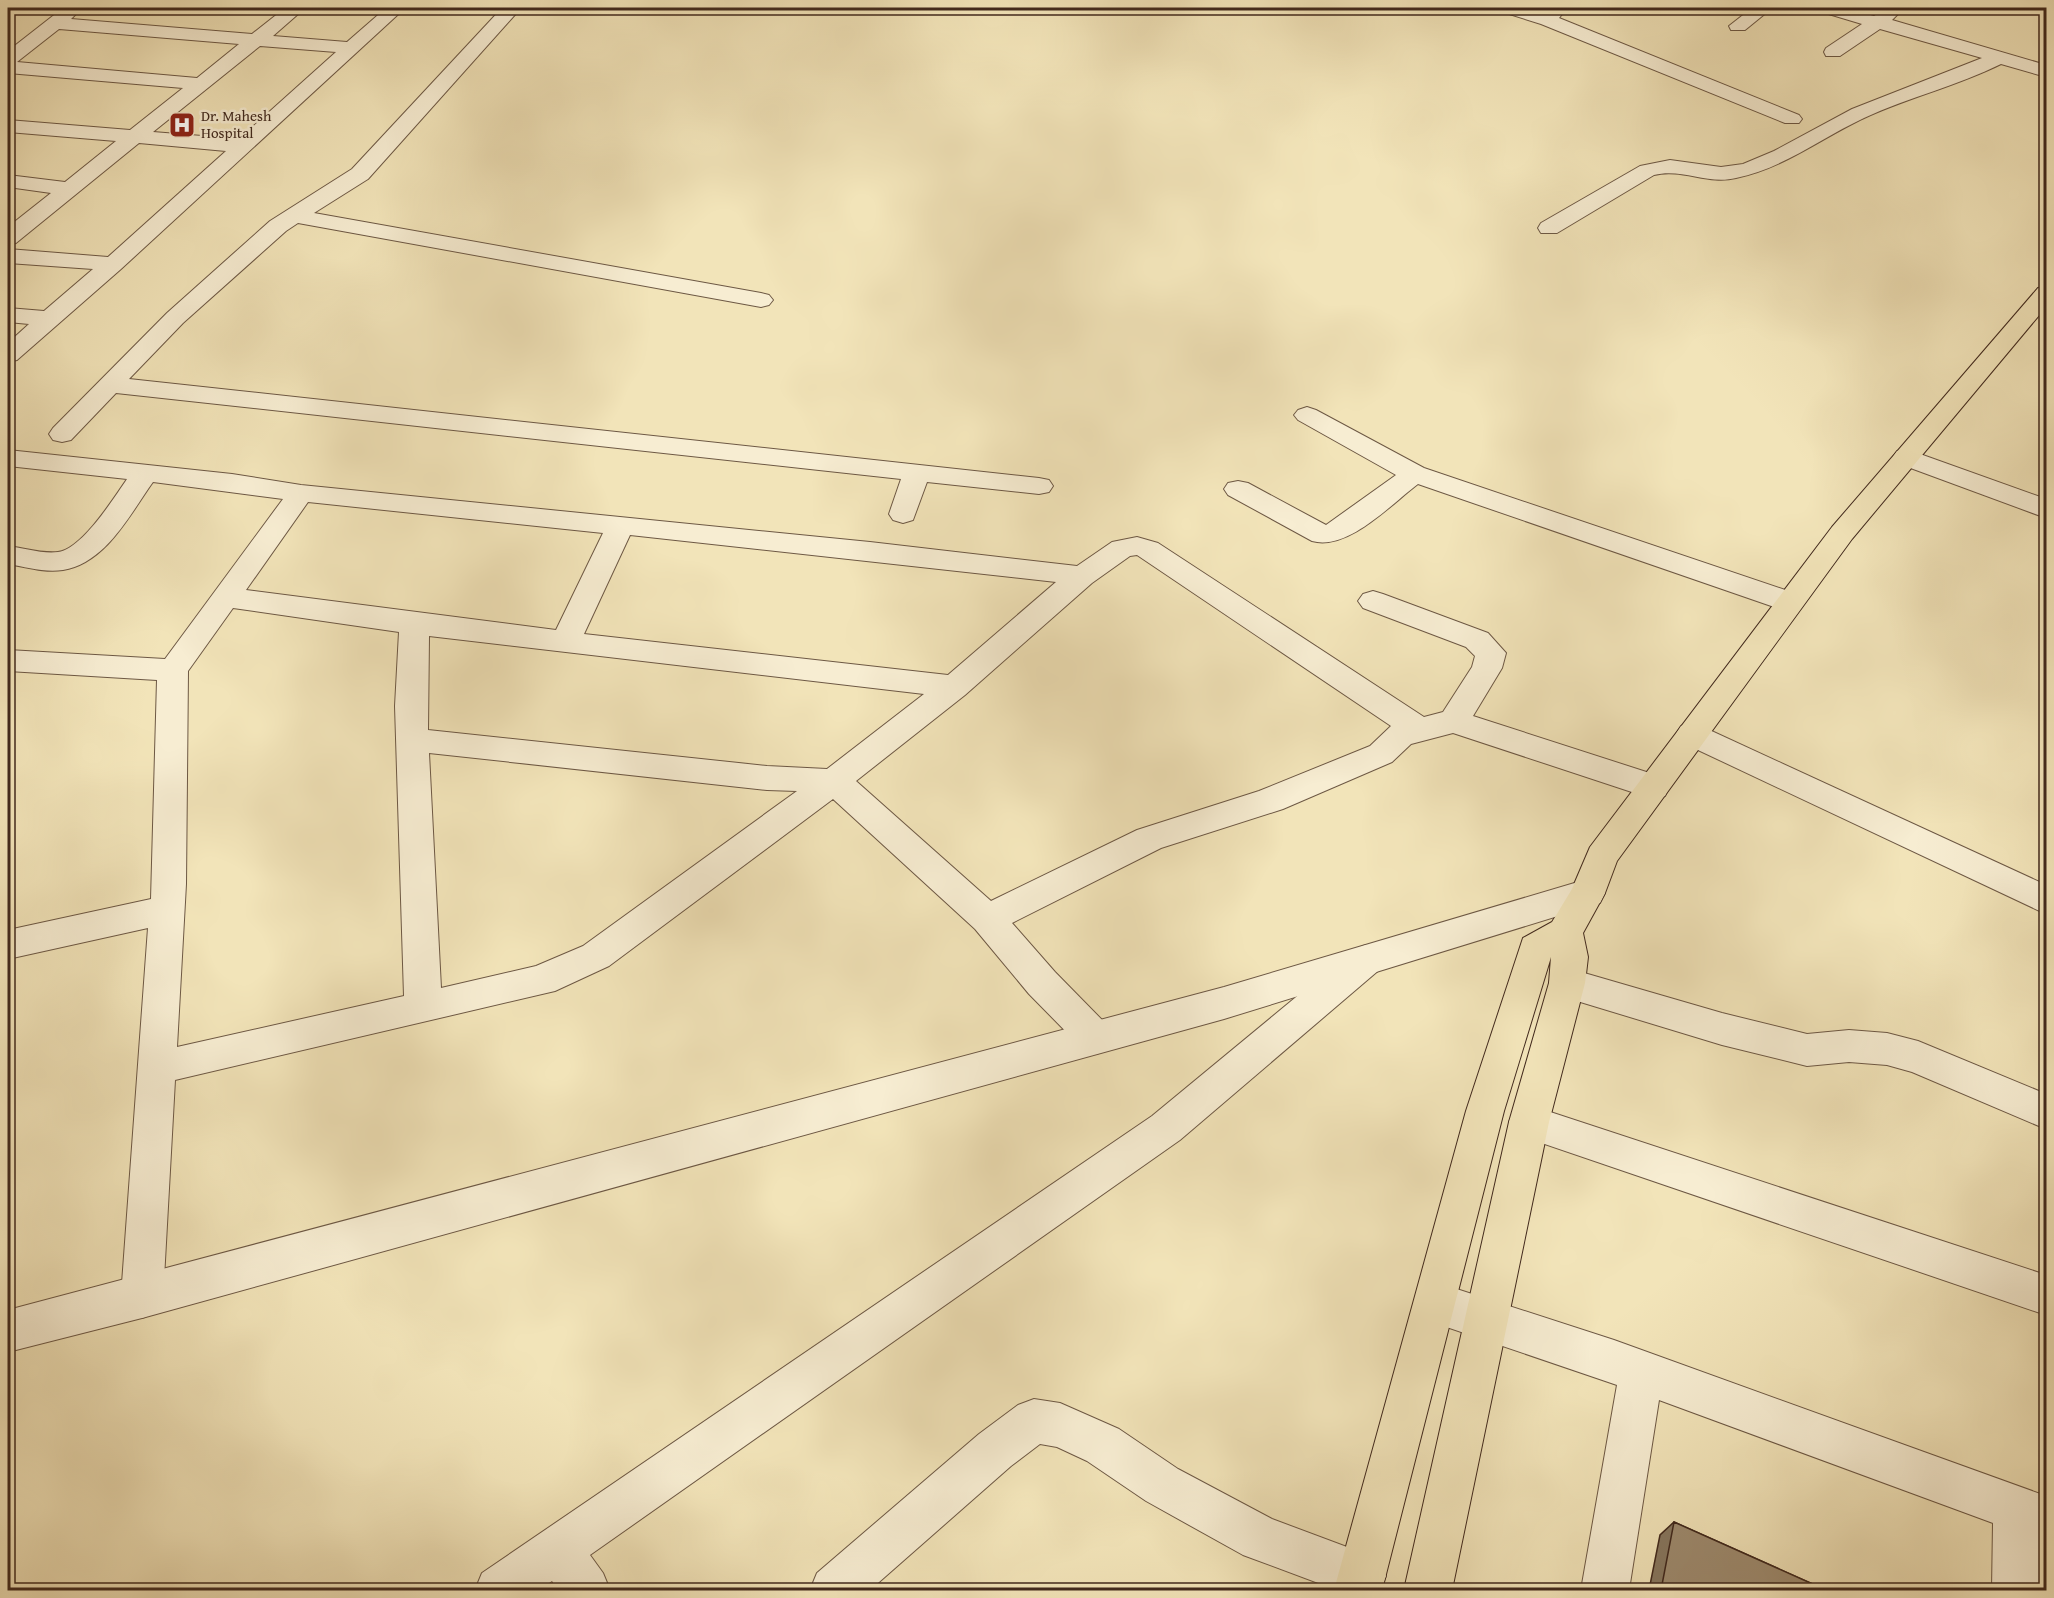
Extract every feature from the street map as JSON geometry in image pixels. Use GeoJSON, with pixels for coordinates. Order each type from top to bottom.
{"type":"FeatureCollection","features":[{"type":"Feature","properties":{"kind":"main road"},"geometry":{"type":"LineString","coordinates":[[1360,1583],[1485,1111],[1536,948],[1565,932],[1588,893],[1602,856],[1842,532],[2046,293]]}},
{"type":"Feature","properties":{"kind":"main road"},"geometry":{"type":"LineString","coordinates":[[1428,1590],[1529,1122],[1567,983],[1570,957],[1565,932]]}},
{"type":"Feature","properties":{"kind":"street"},"geometry":{"type":"LineString","coordinates":[[8,60],[75,8]]}},
{"type":"Feature","properties":{"kind":"street"},"geometry":{"type":"LineString","coordinates":[[8,238],[297,8]]}},
{"type":"Feature","properties":{"kind":"street"},"geometry":{"type":"LineString","coordinates":[[8,355],[113,264],[396,8]]}},
{"type":"Feature","properties":{"kind":"street"},"geometry":{"type":"LineString","coordinates":[[62,434],[175,318],[278,226],[360,174],[512,8]]}},
{"type":"Feature","properties":{"kind":"street"},"geometry":{"type":"LineString","coordinates":[[1509,8],[1552,14],[1792,119]]}},
{"type":"Feature","properties":{"kind":"street"},"geometry":{"type":"LineString","coordinates":[[1738,26],[1763,8]]}},
{"type":"Feature","properties":{"kind":"street"},"geometry":{"type":"LineString","coordinates":[[1828,8],[2046,70]]}},
{"type":"Feature","properties":{"kind":"street"},"geometry":{"type":"LineString","coordinates":[[1833,52],[1898,8]]}},
{"type":"Feature","properties":{"kind":"street"},"geometry":{"type":"LineString","coordinates":[[54,23],[351,48]]}},
{"type":"Feature","properties":{"kind":"street"},"geometry":{"type":"LineString","coordinates":[[1549,228],[1647,170],[1663,165],[1730,174],[1758,167],[1859,113],[1972,72],[1999,57]]}},
{"type":"Feature","properties":{"kind":"street"},"geometry":{"type":"LineString","coordinates":[[8,67],[203,84]]}},
{"type":"Feature","properties":{"kind":"street"},"geometry":{"type":"LineString","coordinates":[[8,126],[243,146]]}},
{"type":"Feature","properties":{"kind":"street"},"geometry":{"type":"LineString","coordinates":[[8,181],[70,189]]}},
{"type":"Feature","properties":{"kind":"street"},"geometry":{"type":"LineString","coordinates":[[294,216],[761,300]]}},
{"type":"Feature","properties":{"kind":"street"},"geometry":{"type":"LineString","coordinates":[[8,256],[113,264]]}},
{"type":"Feature","properties":{"kind":"street"},"geometry":{"type":"LineString","coordinates":[[8,315],[47,319]]}},
{"type":"Feature","properties":{"kind":"street"},"geometry":{"type":"LineString","coordinates":[[111,385],[1039,486]]}},
{"type":"Feature","properties":{"kind":"street"},"geometry":{"type":"LineString","coordinates":[[1307,415],[1414,474],[1790,602]]}},
{"type":"Feature","properties":{"kind":"street"},"geometry":{"type":"LineString","coordinates":[[8,458],[232,482],[301,494],[621,525],[1027,568],[1082,576]]}},
{"type":"Feature","properties":{"kind":"street"},"geometry":{"type":"LineString","coordinates":[[1906,458],[2046,509]]}},
{"type":"Feature","properties":{"kind":"street"},"geometry":{"type":"LineString","coordinates":[[903,514],[917,473]]}},
{"type":"Feature","properties":{"kind":"street"},"geometry":{"type":"LineString","coordinates":[[8,555],[64,561],[80,553],[93,542],[145,474]]}},
{"type":"Feature","properties":{"kind":"street"},"geometry":{"type":"LineString","coordinates":[[1238,489],[1322,535],[1336,532],[1414,474]]}},
{"type":"Feature","properties":{"kind":"street"},"geometry":{"type":"LineString","coordinates":[[142,1297],[167,910],[173,670],[301,494]]}},
{"type":"Feature","properties":{"kind":"street"},"geometry":{"type":"LineString","coordinates":[[565,643],[621,525]]}},
{"type":"Feature","properties":{"kind":"street"},"geometry":{"type":"LineString","coordinates":[[157,1068],[423,1005],[542,980],[596,956],[834,781],[954,687],[1082,576],[1122,548],[1137,546],[1148,549],[1419,730]]}},
{"type":"Feature","properties":{"kind":"street"},"geometry":{"type":"LineString","coordinates":[[227,597],[565,643],[954,687]]}},
{"type":"Feature","properties":{"kind":"street"},"geometry":{"type":"LineString","coordinates":[[1373,601],[1442,629],[1477,640],[1491,654],[1487,668],[1454,721]]}},
{"type":"Feature","properties":{"kind":"street"},"geometry":{"type":"LineString","coordinates":[[414,624],[411,706],[423,1005]]}},
{"type":"Feature","properties":{"kind":"street"},"geometry":{"type":"LineString","coordinates":[[8,660],[173,670]]}},
{"type":"Feature","properties":{"kind":"street"},"geometry":{"type":"LineString","coordinates":[[987,919],[1149,839],[1271,800],[1381,754],[1400,735],[1454,721],[1653,787]]}},
{"type":"Feature","properties":{"kind":"street"},"geometry":{"type":"LineString","coordinates":[[1692,734],[2046,900]]}},
{"type":"Feature","properties":{"kind":"street"},"geometry":{"type":"LineString","coordinates":[[412,740],[767,778],[834,781],[987,919],[1042,982],[1096,1038]]}},
{"type":"Feature","properties":{"kind":"street"},"geometry":{"type":"LineString","coordinates":[[8,1331],[142,1297],[1224,1004],[1588,893]]}},
{"type":"Feature","properties":{"kind":"street"},"geometry":{"type":"LineString","coordinates":[[8,944],[167,910]]}},
{"type":"Feature","properties":{"kind":"street"},"geometry":{"type":"LineString","coordinates":[[499,1590],[1166,1128],[1366,960]]}},
{"type":"Feature","properties":{"kind":"street"},"geometry":{"type":"LineString","coordinates":[[1567,983],[1722,1029],[1807,1050],[1849,1046],[1887,1049],[1918,1057],[2046,1112]]}},
{"type":"Feature","properties":{"kind":"street"},"geometry":{"type":"LineString","coordinates":[[1529,1122],[2046,1294]]}},
{"type":"Feature","properties":{"kind":"street"},"geometry":{"type":"LineString","coordinates":[[1435,1303],[1641,1372],[2031,1513],[2016,1590]]}},
{"type":"Feature","properties":{"kind":"street"},"geometry":{"type":"LineString","coordinates":[[1605,1590],[1641,1372]]}},
{"type":"Feature","properties":{"kind":"street"},"geometry":{"type":"LineString","coordinates":[[834,1590],[995,1450],[1034,1421],[1060,1425],[1103,1445],[1162,1485],[1260,1538],[1360,1583]]}},
{"type":"Feature","properties":{"kind":"street"},"geometry":{"type":"LineString","coordinates":[[559,1549],[586,1590]]}},
{"type":"Feature","properties":{"kind":"building"},"geometry":{"type":"Polygon","coordinates":[[[1674,1522],[1826,1590],[1661,1590],[1674,1522]]]}},
{"type":"Feature","properties":{"kind":"place","name":"Dr. Mahesh Hospital"},"geometry":{"type":"Point","coordinates":[182,125]}}]}
